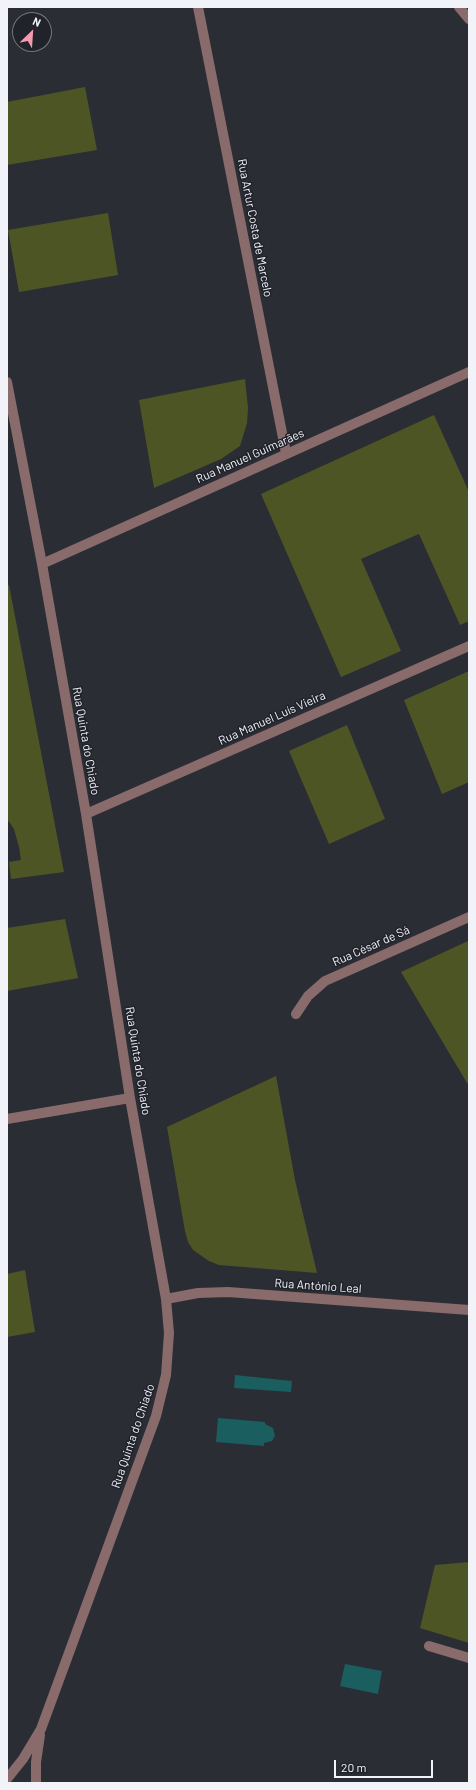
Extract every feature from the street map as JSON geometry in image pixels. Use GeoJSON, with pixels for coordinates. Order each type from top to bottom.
{"type":"FeatureCollection","features":[{"type":"Feature","properties":{"kind":"street","name":"Rua Artur Costa de Marcelo"},"geometry":{"type":"LineString","coordinates":[[198,7],[286,453]]}},
{"type":"Feature","properties":{"kind":"street"},"geometry":{"type":"LineString","coordinates":[[459,7],[469,19]]}},
{"type":"Feature","properties":{"kind":"street","name":"Rua Manuel Guimarães"},"geometry":{"type":"LineString","coordinates":[[42,564],[469,372]]}},
{"type":"Feature","properties":{"kind":"street","name":"Rua Quinta do Chiado"},"geometry":{"type":"LineString","coordinates":[[7,382],[42,564],[86,814],[130,1098],[166,1299],[169,1334],[166,1375],[156,1416],[41,1729],[23,1759],[7,1779]]}},
{"type":"Feature","properties":{"kind":"street","name":"Rua Manuel Luís Vieira"},"geometry":{"type":"LineString","coordinates":[[86,814],[469,646]]}},
{"type":"Feature","properties":{"kind":"street","name":"Rua César de Sá"},"geometry":{"type":"LineString","coordinates":[[296,1014],[308,996],[325,981],[469,916]]}},
{"type":"Feature","properties":{"kind":"street"},"geometry":{"type":"LineString","coordinates":[[7,1119],[130,1098]]}},
{"type":"Feature","properties":{"kind":"street","name":"Rua António Leal"},"geometry":{"type":"LineString","coordinates":[[166,1299],[198,1293],[228,1292],[469,1310]]}},
{"type":"Feature","properties":{"kind":"street"},"geometry":{"type":"LineString","coordinates":[[429,1646],[469,1658]]}},
{"type":"Feature","properties":{"kind":"street","name":"Rua Quinta do Chiado"},"geometry":{"type":"LineString","coordinates":[[36,1783],[36,1762],[41,1729]]}},
{"type":"Feature","properties":{"kind":"shaded area"},"geometry":{"type":"Polygon","coordinates":[[[85,87],[97,150],[7,165],[7,102],[85,87]]]}},
{"type":"Feature","properties":{"kind":"shaded area"},"geometry":{"type":"Polygon","coordinates":[[[108,213],[118,275],[19,292],[8,230],[108,213]]]}},
{"type":"Feature","properties":{"kind":"shaded area"},"geometry":{"type":"Polygon","coordinates":[[[245,379],[248,408],[247,423],[240,446],[221,459],[154,488],[139,400],[245,379]]]}},
{"type":"Feature","properties":{"kind":"shaded area"},"geometry":{"type":"Polygon","coordinates":[[[434,415],[469,492],[469,621],[460,625],[419,534],[361,559],[401,651],[341,677],[261,494],[434,415]]]}},
{"type":"Feature","properties":{"kind":"shaded area"},"geometry":{"type":"Polygon","coordinates":[[[9,585],[64,872],[11,879],[9,862],[21,860],[14,829],[7,819],[7,586],[9,585]]]}},
{"type":"Feature","properties":{"kind":"shaded area"},"geometry":{"type":"Polygon","coordinates":[[[469,671],[469,782],[442,794],[404,700],[469,671]]]}},
{"type":"Feature","properties":{"kind":"shaded area"},"geometry":{"type":"Polygon","coordinates":[[[347,725],[385,819],[329,844],[289,751],[347,725]]]}},
{"type":"Feature","properties":{"kind":"shaded area"},"geometry":{"type":"Polygon","coordinates":[[[65,919],[78,978],[7,991],[7,928],[65,919]]]}},
{"type":"Feature","properties":{"kind":"shaded area"},"geometry":{"type":"Polygon","coordinates":[[[468,941],[469,1083],[467,1083],[401,972],[468,941]]]}},
{"type":"Feature","properties":{"kind":"shaded area"},"geometry":{"type":"Polygon","coordinates":[[[276,1076],[295,1180],[317,1273],[219,1265],[209,1261],[193,1250],[188,1242],[185,1231],[167,1127],[276,1076]]]}},
{"type":"Feature","properties":{"kind":"shaded area"},"geometry":{"type":"Polygon","coordinates":[[[25,1270],[35,1332],[7,1337],[7,1274],[25,1270]]]}},
{"type":"Feature","properties":{"kind":"shaded area"},"geometry":{"type":"Polygon","coordinates":[[[235,1375],[292,1381],[291,1392],[234,1388],[235,1375]]]}},
{"type":"Feature","properties":{"kind":"shaded area"},"geometry":{"type":"Polygon","coordinates":[[[218,1418],[265,1422],[265,1424],[273,1428],[275,1436],[272,1441],[264,1443],[264,1446],[216,1442],[218,1418]]]}},
{"type":"Feature","properties":{"kind":"shaded area"},"geometry":{"type":"Polygon","coordinates":[[[469,1562],[469,1643],[420,1628],[435,1565],[469,1562]]]}},
{"type":"Feature","properties":{"kind":"shaded area"},"geometry":{"type":"Polygon","coordinates":[[[345,1664],[382,1671],[378,1694],[340,1686],[345,1664]]]}}]}
